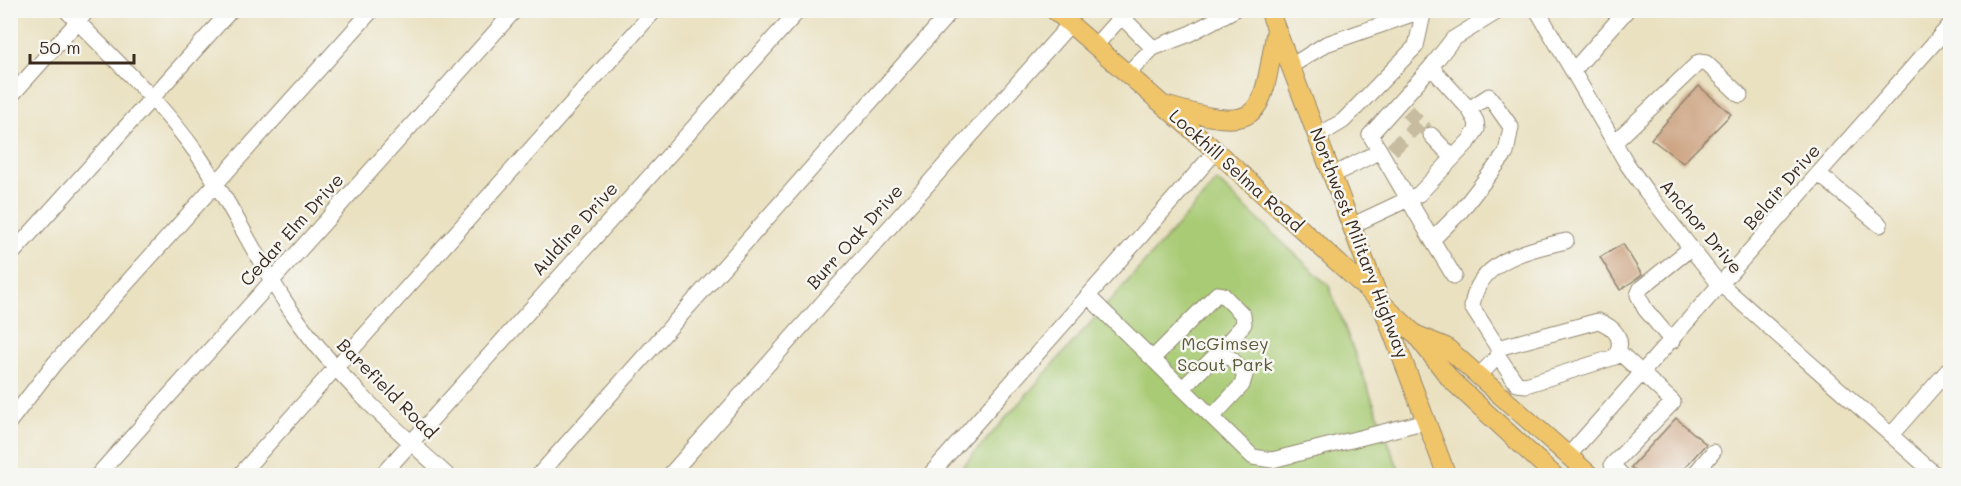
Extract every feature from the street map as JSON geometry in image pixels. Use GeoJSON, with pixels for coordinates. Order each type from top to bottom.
{"type":"FeatureCollection","features":[{"type":"Feature","properties":{"kind":"main road","name":"Lockhill Selma Road"},"geometry":{"type":"LineString","coordinates":[[1054,10],[1216,151],[1383,304],[1415,334],[1451,380],[1555,476]]}},
{"type":"Feature","properties":{"kind":"main road","name":"Northwest Military Highway"},"geometry":{"type":"LineString","coordinates":[[1273,19],[1447,476]]}},
{"type":"Feature","properties":{"kind":"main road"},"geometry":{"type":"LineString","coordinates":[[1161,104],[1220,120],[1242,118],[1252,112],[1261,102],[1266,89],[1273,19]]}},
{"type":"Feature","properties":{"kind":"main road","name":"Lockhill Selma Road"},"geometry":{"type":"LineString","coordinates":[[1415,334],[1446,347],[1591,476]]}},
{"type":"Feature","properties":{"kind":"main road"},"geometry":{"type":"LineString","coordinates":[[1505,429],[1521,434],[1553,457],[1569,455]]}},
{"type":"Feature","properties":{"kind":"street","name":"Barefield Road"},"geometry":{"type":"LineString","coordinates":[[66,10],[82,16],[197,154],[217,184],[272,282],[335,368],[448,476]]}},
{"type":"Feature","properties":{"kind":"street"},"geometry":{"type":"LineString","coordinates":[[10,256],[231,10]]}},
{"type":"Feature","properties":{"kind":"street"},"geometry":{"type":"LineString","coordinates":[[10,421],[54,364],[372,10]]}},
{"type":"Feature","properties":{"kind":"street","name":"Cedar Elm Drive"},"geometry":{"type":"LineString","coordinates":[[98,476],[147,417],[272,282],[515,10]]}},
{"type":"Feature","properties":{"kind":"street"},"geometry":{"type":"LineString","coordinates":[[239,476],[655,10]]}},
{"type":"Feature","properties":{"kind":"street","name":"Auldine Drive"},"geometry":{"type":"LineString","coordinates":[[381,476],[799,10]]}},
{"type":"Feature","properties":{"kind":"street"},"geometry":{"type":"LineString","coordinates":[[538,476],[952,10]]}},
{"type":"Feature","properties":{"kind":"street"},"geometry":{"type":"LineString","coordinates":[[1126,74],[1153,48],[1187,35],[1211,15],[1234,10]]}},
{"type":"Feature","properties":{"kind":"street"},"geometry":{"type":"LineString","coordinates":[[1291,66],[1326,44],[1392,16],[1424,10],[1416,46],[1342,121],[1318,136]]}},
{"type":"Feature","properties":{"kind":"street"},"geometry":{"type":"LineString","coordinates":[[1454,276],[1408,200],[1385,153],[1370,135],[1403,106],[1453,39],[1500,10]]}},
{"type":"Feature","properties":{"kind":"street","name":"Anchor Drive"},"geometry":{"type":"LineString","coordinates":[[1537,10],[1646,191],[1722,285],[1937,476]]}},
{"type":"Feature","properties":{"kind":"street"},"geometry":{"type":"LineString","coordinates":[[1573,71],[1627,10]]}},
{"type":"Feature","properties":{"kind":"street"},"geometry":{"type":"LineString","coordinates":[[1095,46],[1127,14],[1153,48]]}},
{"type":"Feature","properties":{"kind":"street"},"geometry":{"type":"LineString","coordinates":[[10,97],[82,16]]}},
{"type":"Feature","properties":{"kind":"street","name":"Burr Oak Drive"},"geometry":{"type":"LineString","coordinates":[[669,476],[1070,24]]}},
{"type":"Feature","properties":{"kind":"street","name":"Belair Drive"},"geometry":{"type":"LineString","coordinates":[[1569,455],[1950,25]]}},
{"type":"Feature","properties":{"kind":"street"},"geometry":{"type":"LineString","coordinates":[[1615,142],[1699,62],[1706,63],[1740,95]]}},
{"type":"Feature","properties":{"kind":"street"},"geometry":{"type":"LineString","coordinates":[[1353,225],[1419,194],[1477,129],[1476,121],[1469,109],[1431,67]]}},
{"type":"Feature","properties":{"kind":"street"},"geometry":{"type":"LineString","coordinates":[[1432,240],[1461,211],[1506,153],[1511,127],[1489,96],[1469,109]]}},
{"type":"Feature","properties":{"kind":"street"},"geometry":{"type":"LineString","coordinates":[[1431,135],[1453,158]]}},
{"type":"Feature","properties":{"kind":"street"},"geometry":{"type":"LineString","coordinates":[[929,476],[1216,151]]}},
{"type":"Feature","properties":{"kind":"street"},"geometry":{"type":"LineString","coordinates":[[1333,175],[1385,153]]}},
{"type":"Feature","properties":{"kind":"street"},"geometry":{"type":"LineString","coordinates":[[1818,174],[1880,225]]}},
{"type":"Feature","properties":{"kind":"street"},"geometry":{"type":"LineString","coordinates":[[1479,376],[1498,352],[1598,321],[1610,325],[1619,336],[1619,352],[1615,357],[1526,385],[1517,384],[1498,352],[1472,307],[1477,284],[1506,259],[1518,253],[1566,241]]}},
{"type":"Feature","properties":{"kind":"street"},"geometry":{"type":"LineString","coordinates":[[1672,341],[1645,309],[1638,295],[1641,288],[1691,248]]}},
{"type":"Feature","properties":{"kind":"street"},"geometry":{"type":"LineString","coordinates":[[1153,358],[1217,294],[1223,295],[1243,315],[1244,324],[1184,387]]}},
{"type":"Feature","properties":{"kind":"street"},"geometry":{"type":"LineString","coordinates":[[1088,296],[1184,387],[1253,457],[1272,460],[1427,421]]}},
{"type":"Feature","properties":{"kind":"street"},"geometry":{"type":"LineString","coordinates":[[1619,352],[1673,402],[1612,465],[1623,476]]}},
{"type":"Feature","properties":{"kind":"street"},"geometry":{"type":"LineString","coordinates":[[1212,417],[1242,385],[1245,375],[1232,359],[1217,354]]}},
{"type":"Feature","properties":{"kind":"street"},"geometry":{"type":"LineString","coordinates":[[1892,435],[1950,368]]}},
{"type":"Feature","properties":{"kind":"street"},"geometry":{"type":"LineString","coordinates":[[1693,476],[1713,452]]}},
{"type":"Feature","properties":{"kind":"green space","name":"McGimsey Scout Park"},"geometry":{"type":"Polygon","coordinates":[[[1217,181],[1329,286],[1401,475],[954,476],[1217,181]]]}},
{"type":"Feature","properties":{"kind":"building"},"geometry":{"type":"Polygon","coordinates":[[[1699,86],[1731,114],[1683,163],[1651,139],[1699,86]]]}},
{"type":"Feature","properties":{"kind":"building"},"geometry":{"type":"Polygon","coordinates":[[[1623,244],[1642,275],[1620,290],[1600,257],[1623,244]]]}},
{"type":"Feature","properties":{"kind":"building"},"geometry":{"type":"Polygon","coordinates":[[[1676,418],[1706,444],[1677,476],[1640,476],[1631,467],[1676,418]]]}},
{"type":"Feature","properties":{"kind":"tunnel"},"geometry":{"type":"LineString","coordinates":[[1407,111],[1426,130]]}},
{"type":"Feature","properties":{"kind":"tunnel"},"geometry":{"type":"LineString","coordinates":[[1392,150],[1419,123]]}}]}
